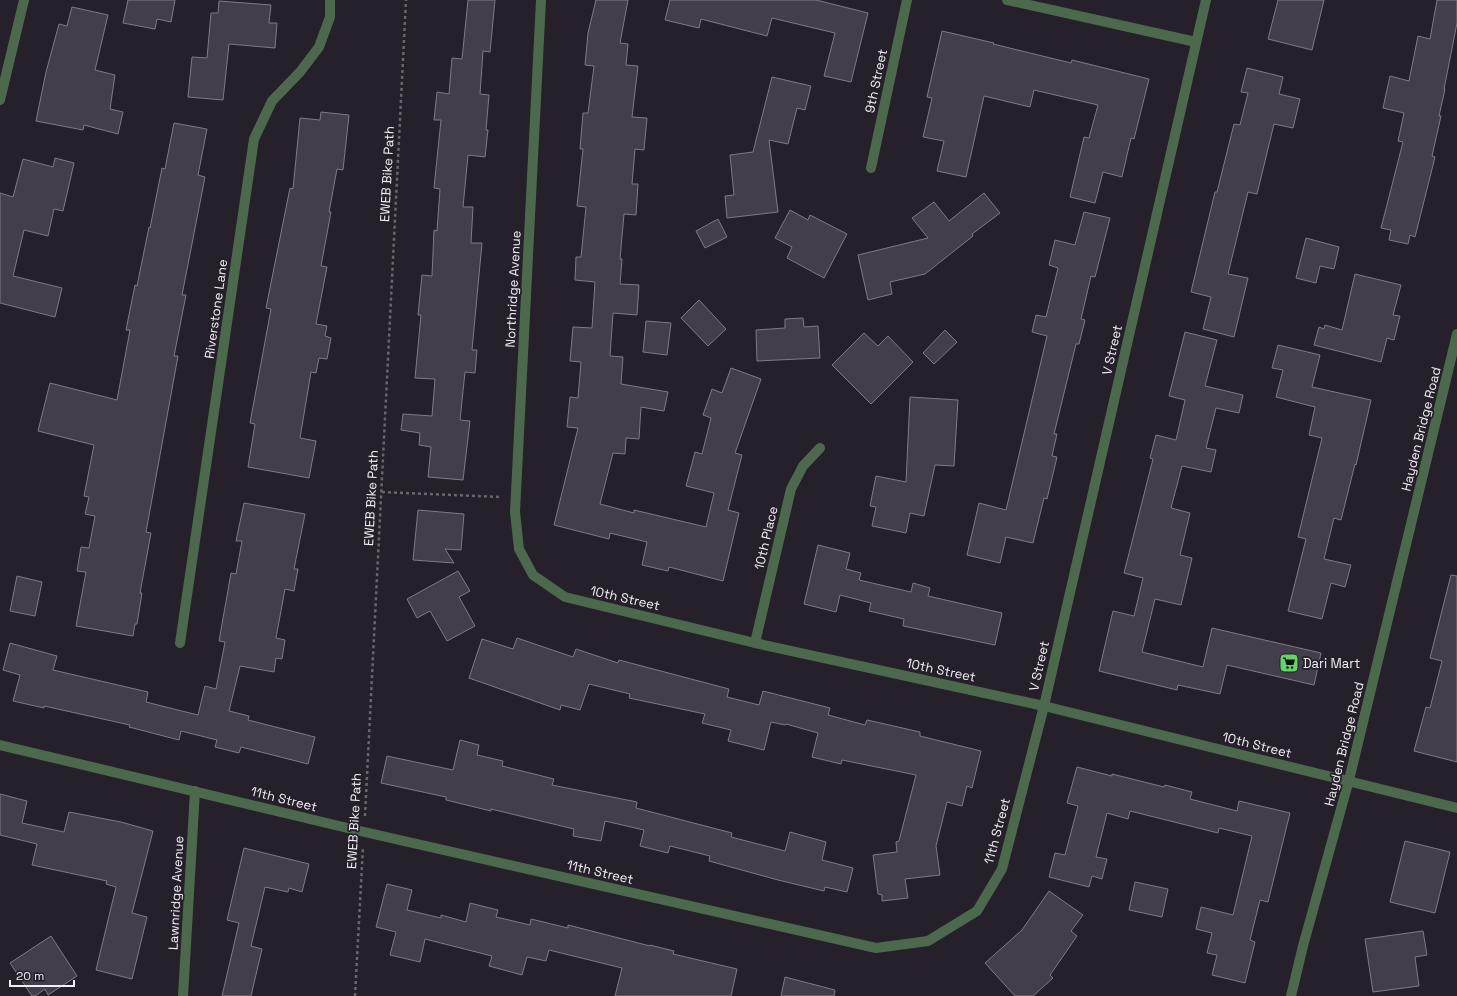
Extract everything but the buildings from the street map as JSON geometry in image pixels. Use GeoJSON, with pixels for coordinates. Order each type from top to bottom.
{"type":"FeatureCollection","features":[{"type":"Feature","properties":{"kind":"street"},"geometry":{"type":"LineString","coordinates":[[0,100],[24,0]]}},
{"type":"Feature","properties":{"kind":"street","name":"Riverstone Lane"},"geometry":{"type":"LineString","coordinates":[[180,643],[254,138],[272,101],[300,72],[319,47],[330,17],[330,0]]}},
{"type":"Feature","properties":{"kind":"street","name":"Northridge Avenue"},"geometry":{"type":"LineString","coordinates":[[533,575],[519,549],[515,512],[541,0]]}},
{"type":"Feature","properties":{"kind":"street","name":"9th Street"},"geometry":{"type":"LineString","coordinates":[[870,168],[906,0]]}},
{"type":"Feature","properties":{"kind":"street"},"geometry":{"type":"LineString","coordinates":[[1007,0],[1196,42]]}},
{"type":"Feature","properties":{"kind":"street","name":"V Street"},"geometry":{"type":"LineString","coordinates":[[1044,706],[1206,0]]}},
{"type":"Feature","properties":{"kind":"street","name":"Hayden Bridge Road"},"geometry":{"type":"LineString","coordinates":[[1291,996],[1303,946],[1349,780],[1457,334]]}},
{"type":"Feature","properties":{"kind":"street","name":"10th Place"},"geometry":{"type":"LineString","coordinates":[[754,642],[791,490],[803,466],[820,448]]}},
{"type":"Feature","properties":{"kind":"street","name":"10th Street"},"geometry":{"type":"LineString","coordinates":[[533,575],[565,598],[754,642],[1044,706],[1349,780],[1457,808]]}},
{"type":"Feature","properties":{"kind":"street","name":"11th Street"},"geometry":{"type":"LineString","coordinates":[[0,745],[364,832],[876,948],[928,941],[977,911],[1002,869],[1044,706]]}},
{"type":"Feature","properties":{"kind":"street","name":"Lawnridge Avenue"},"geometry":{"type":"LineString","coordinates":[[183,996],[195,791]]}},
{"type":"Feature","properties":{"kind":"path","name":"EWEB Bike Path"},"geometry":{"type":"LineString","coordinates":[[355,996],[406,0]]}},
{"type":"Feature","properties":{"kind":"path"},"geometry":{"type":"LineString","coordinates":[[382,492],[516,498]]}},
{"type":"Feature","properties":{"kind":"place","name":"Dari Mart"},"geometry":{"type":"Point","coordinates":[1289,663]}}]}
